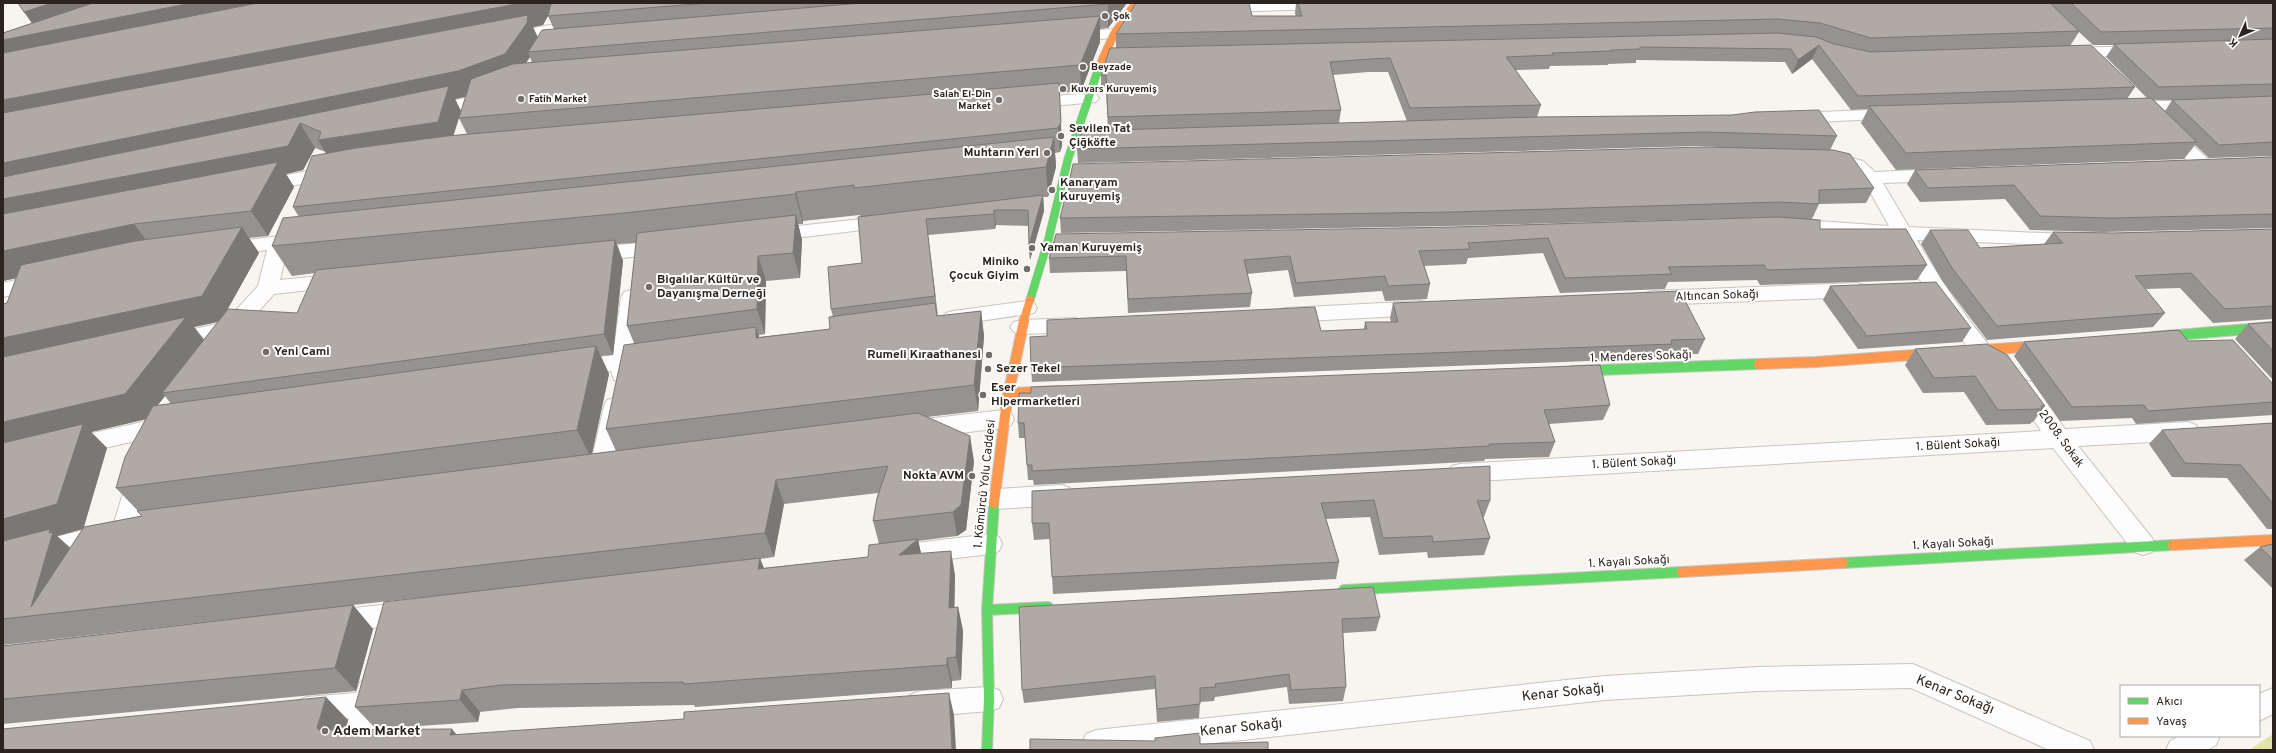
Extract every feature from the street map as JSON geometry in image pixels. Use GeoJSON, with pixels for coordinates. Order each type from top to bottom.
{"type":"FeatureCollection","features":[{"type":"Feature","properties":{"kind":"street"},"geometry":{"type":"LineString","coordinates":[[1202,8],[1352,3]]}},
{"type":"Feature","properties":{"kind":"street","name":"1. Kömürcü Yolu Caddesi"},"geometry":{"type":"LineString","coordinates":[[987,750],[989,699],[987,610],[990,544],[1003,419],[1008,393],[1024,318],[1056,240],[1059,203],[1066,165],[1082,138],[1090,98],[1111,55],[1114,34],[1138,8]]}},
{"type":"Feature","properties":{"kind":"street"},"geometry":{"type":"LineString","coordinates":[[487,42],[553,23],[546,48]]}},
{"type":"Feature","properties":{"kind":"street"},"geometry":{"type":"LineString","coordinates":[[1051,39],[1114,34]]}},
{"type":"Feature","properties":{"kind":"street"},"geometry":{"type":"LineString","coordinates":[[2071,36],[2104,69]]}},
{"type":"Feature","properties":{"kind":"street"},"geometry":{"type":"LineString","coordinates":[[2056,54],[2157,50]]}},
{"type":"Feature","properties":{"kind":"street"},"geometry":{"type":"LineString","coordinates":[[411,114],[472,108],[509,89]]}},
{"type":"Feature","properties":{"kind":"street"},"geometry":{"type":"LineString","coordinates":[[2125,91],[2141,107],[2211,166],[2180,166]]}},
{"type":"Feature","properties":{"kind":"street"},"geometry":{"type":"LineString","coordinates":[[1011,105],[1090,98]]}},
{"type":"Feature","properties":{"kind":"street"},"geometry":{"type":"LineString","coordinates":[[2118,108],[2219,104]]}},
{"type":"Feature","properties":{"kind":"street"},"geometry":{"type":"LineString","coordinates":[[1777,118],[1910,114]]}},
{"type":"Feature","properties":{"kind":"street","name":"2008. Sokak"},"geometry":{"type":"LineString","coordinates":[[1820,157],[1856,165],[1871,178],[1934,287],[1982,351],[2005,363],[2060,440],[2143,545]]}},
{"type":"Feature","properties":{"kind":"street"},"geometry":{"type":"LineString","coordinates":[[245,190],[354,168]]}},
{"type":"Feature","properties":{"kind":"street"},"geometry":{"type":"LineString","coordinates":[[1871,178],[1958,174]]}},
{"type":"Feature","properties":{"kind":"street"},"geometry":{"type":"LineString","coordinates":[[1036,205],[1059,203]]}},
{"type":"Feature","properties":{"kind":"street"},"geometry":{"type":"LineString","coordinates":[[753,237],[910,220]]}},
{"type":"Feature","properties":{"kind":"street"},"geometry":{"type":"LineString","coordinates":[[1771,224],[1902,233],[2095,240]]}},
{"type":"Feature","properties":{"kind":"street"},"geometry":{"type":"LineString","coordinates":[[209,251],[319,237]]}},
{"type":"Feature","properties":{"kind":"street"},"geometry":{"type":"LineString","coordinates":[[212,353],[231,328],[268,288],[279,242]]}},
{"type":"Feature","properties":{"kind":"street"},"geometry":{"type":"LineString","coordinates":[[573,257],[683,245]]}},
{"type":"Feature","properties":{"kind":"street"},"geometry":{"type":"LineString","coordinates":[[602,467],[624,362],[636,250]]}},
{"type":"Feature","properties":{"kind":"street"},"geometry":{"type":"LineString","coordinates":[[3,290],[63,277]]}},
{"type":"Feature","properties":{"kind":"street"},"geometry":{"type":"LineString","coordinates":[[268,288],[362,278]]}},
{"type":"Feature","properties":{"kind":"street"},"geometry":{"type":"LineString","coordinates":[[1910,288],[1934,287]]}},
{"type":"Feature","properties":{"kind":"street","name":"Altıncan Sokağı"},"geometry":{"type":"LineString","coordinates":[[1632,299],[1879,289]]}},
{"type":"Feature","properties":{"kind":"street"},"geometry":{"type":"LineString","coordinates":[[1267,316],[1442,307]]}},
{"type":"Feature","properties":{"kind":"street"},"geometry":{"type":"LineString","coordinates":[[932,321],[1024,318],[1092,324]]}},
{"type":"Feature","properties":{"kind":"street"},"geometry":{"type":"LineString","coordinates":[[2145,337],[2273,327]]}},
{"type":"Feature","properties":{"kind":"street"},"geometry":{"type":"LineString","coordinates":[[155,345],[231,328]]}},
{"type":"Feature","properties":{"kind":"street"},"geometry":{"type":"LineString","coordinates":[[2214,332],[2230,349]]}},
{"type":"Feature","properties":{"kind":"street","name":"1. Menderes Sokağı"},"geometry":{"type":"LineString","coordinates":[[1562,372],[1816,362],[1982,351],[2060,344]]}},
{"type":"Feature","properties":{"kind":"street"},"geometry":{"type":"LineString","coordinates":[[554,371],[672,355]]}},
{"type":"Feature","properties":{"kind":"street"},"geometry":{"type":"LineString","coordinates":[[1008,393],[1072,390]]}},
{"type":"Feature","properties":{"kind":"street"},"geometry":{"type":"LineString","coordinates":[[124,529],[155,427],[174,402]]}},
{"type":"Feature","properties":{"kind":"street"},"geometry":{"type":"LineString","coordinates":[[893,432],[1003,419]]}},
{"type":"Feature","properties":{"kind":"street"},"geometry":{"type":"LineString","coordinates":[[49,452],[155,427],[186,423]]}},
{"type":"Feature","properties":{"kind":"street","name":"1. Bülent Sokağı"},"geometry":{"type":"LineString","coordinates":[[1440,474],[2060,440],[2210,430]]}},
{"type":"Feature","properties":{"kind":"street"},"geometry":{"type":"LineString","coordinates":[[578,470],[625,464]]}},
{"type":"Feature","properties":{"kind":"street"},"geometry":{"type":"LineString","coordinates":[[995,499],[1083,494]]}},
{"type":"Feature","properties":{"kind":"street"},"geometry":{"type":"LineString","coordinates":[[3,561],[124,529],[148,526]]}},
{"type":"Feature","properties":{"kind":"street","name":"1. Kayalı Sokağı"},"geometry":{"type":"LineString","coordinates":[[1338,590],[2143,545],[2273,540]]}},
{"type":"Feature","properties":{"kind":"street"},"geometry":{"type":"LineString","coordinates":[[872,558],[990,544]]}},
{"type":"Feature","properties":{"kind":"street"},"geometry":{"type":"LineString","coordinates":[[987,610],[1059,606]]}},
{"type":"Feature","properties":{"kind":"street"},"geometry":{"type":"LineString","coordinates":[[312,624],[388,626],[431,610]]}},
{"type":"Feature","properties":{"kind":"street"},"geometry":{"type":"LineString","coordinates":[[364,746],[367,704],[377,667]]}},
{"type":"Feature","properties":{"kind":"street","name":"Kenar Sokağı"},"geometry":{"type":"LineString","coordinates":[[1073,746],[1605,688],[1758,679],[1913,676],[2080,750]]}},
{"type":"Feature","properties":{"kind":"street"},"geometry":{"type":"LineString","coordinates":[[894,706],[989,699]]}},
{"type":"Feature","properties":{"kind":"street"},"geometry":{"type":"LineString","coordinates":[[2260,707],[2273,700]]}},
{"type":"Feature","properties":{"kind":"street"},"geometry":{"type":"LineString","coordinates":[[280,712],[367,704]]}},
{"type":"Feature","properties":{"kind":"street"},"geometry":{"type":"LineString","coordinates":[[2180,750],[2204,737]]}},
{"type":"Feature","properties":{"kind":"green space"},"geometry":{"type":"Polygon","coordinates":[[[2273,734],[2273,750],[2249,750],[2273,734]]]}},
{"type":"Feature","properties":{"kind":"building"},"geometry":{"type":"Polygon","coordinates":[[[18,3],[52,3],[24,12],[18,3]]]}},
{"type":"Feature","properties":{"kind":"building"},"geometry":{"type":"Polygon","coordinates":[[[93,3],[192,3],[3,40],[3,33],[93,3]]]}},
{"type":"Feature","properties":{"kind":"building"},"geometry":{"type":"Polygon","coordinates":[[[258,3],[522,3],[3,100],[3,53],[258,3]]]}},
{"type":"Feature","properties":{"kind":"building"},"geometry":{"type":"Polygon","coordinates":[[[552,3],[708,3],[548,16],[552,3]]]}},
{"type":"Feature","properties":{"kind":"building"},"geometry":{"type":"Polygon","coordinates":[[[862,3],[1109,3],[528,52],[542,30],[862,3]]]}},
{"type":"Feature","properties":{"kind":"building"},"geometry":{"type":"Polygon","coordinates":[[[1136,3],[1249,3],[1252,16],[1302,16],[1298,3],[2050,3],[2079,31],[1871,38],[1820,23],[1777,19],[1116,34],[1136,3]]]}},
{"type":"Feature","properties":{"kind":"building"},"geometry":{"type":"Polygon","coordinates":[[[2071,3],[2273,3],[2273,28],[2101,32],[2071,3]]]}},
{"type":"Feature","properties":{"kind":"building"},"geometry":{"type":"Polygon","coordinates":[[[528,15],[527,23],[505,54],[458,71],[3,163],[3,113],[528,15]]]}},
{"type":"Feature","properties":{"kind":"building"},"geometry":{"type":"Polygon","coordinates":[[[1100,16],[1080,65],[459,118],[471,79],[513,64],[1100,16]]]}},
{"type":"Feature","properties":{"kind":"building"},"geometry":{"type":"Polygon","coordinates":[[[1777,33],[1816,37],[1834,44],[1871,52],[2091,45],[2135,87],[1858,96],[1819,45],[1798,60],[1791,49],[1640,47],[1640,49],[1552,53],[1553,55],[1506,57],[1541,105],[1410,108],[1390,58],[1330,62],[1341,110],[1108,117],[1106,75],[1101,76],[1110,48],[1777,33]]]}},
{"type":"Feature","properties":{"kind":"building"},"geometry":{"type":"Polygon","coordinates":[[[2273,39],[2273,84],[2159,87],[2114,44],[2273,39]]]}},
{"type":"Feature","properties":{"kind":"building"},"geometry":{"type":"Polygon","coordinates":[[[1059,83],[1061,122],[1058,128],[293,207],[312,156],[356,148],[447,136],[1059,83]]]}},
{"type":"Feature","properties":{"kind":"building"},"geometry":{"type":"Polygon","coordinates":[[[449,86],[438,122],[318,140],[321,132],[300,123],[288,146],[3,199],[3,177],[449,86]]]}},
{"type":"Feature","properties":{"kind":"building"},"geometry":{"type":"Polygon","coordinates":[[[2273,96],[2273,142],[2219,145],[2172,100],[2273,96]]]}},
{"type":"Feature","properties":{"kind":"building"},"geometry":{"type":"Polygon","coordinates":[[[2151,98],[2197,142],[1906,153],[1869,106],[2151,98]]]}},
{"type":"Feature","properties":{"kind":"building"},"geometry":{"type":"Polygon","coordinates":[[[1819,110],[1837,136],[1705,132],[1077,149],[1082,131],[1536,117],[1732,115],[1755,112],[1819,110]]]}},
{"type":"Feature","properties":{"kind":"building"},"geometry":{"type":"Polygon","coordinates":[[[1054,137],[1046,167],[854,188],[854,185],[796,192],[795,194],[624,213],[272,246],[283,218],[1054,137]]]}},
{"type":"Feature","properties":{"kind":"building"},"geometry":{"type":"Polygon","coordinates":[[[1705,147],[1833,150],[1850,154],[1874,188],[1819,190],[1819,204],[1778,202],[1454,212],[1060,218],[1066,193],[1070,188],[1068,186],[1073,164],[1705,147]]]}},
{"type":"Feature","properties":{"kind":"building"},"geometry":{"type":"Polygon","coordinates":[[[2273,157],[2273,214],[2112,218],[2040,216],[2014,185],[1928,188],[1915,170],[2273,157]]]}},
{"type":"Feature","properties":{"kind":"building"},"geometry":{"type":"Polygon","coordinates":[[[278,162],[251,211],[134,224],[3,251],[3,214],[278,162]]]}},
{"type":"Feature","properties":{"kind":"building"},"geometry":{"type":"Polygon","coordinates":[[[1043,195],[1029,245],[1028,210],[994,210],[994,214],[926,219],[935,296],[831,309],[828,267],[862,263],[858,217],[1043,195]]]}},
{"type":"Feature","properties":{"kind":"building"},"geometry":{"type":"Polygon","coordinates":[[[796,215],[793,253],[758,256],[757,309],[627,326],[637,233],[796,215]]]}},
{"type":"Feature","properties":{"kind":"building"},"geometry":{"type":"Polygon","coordinates":[[[1778,217],[1820,220],[1820,229],[1906,229],[1927,265],[1767,270],[1764,265],[1668,267],[1672,274],[1565,278],[1548,238],[1468,243],[1470,249],[1419,251],[1430,284],[1388,286],[1385,276],[1296,283],[1290,256],[1244,260],[1252,293],[1128,299],[1126,256],[1049,258],[1056,234],[1454,227],[1778,217]]]}},
{"type":"Feature","properties":{"kind":"building"},"geometry":{"type":"Polygon","coordinates":[[[242,227],[202,296],[3,338],[3,304],[7,303],[21,265],[135,241],[242,227]]]}},
{"type":"Feature","properties":{"kind":"building"},"geometry":{"type":"Polygon","coordinates":[[[2273,229],[2273,306],[2225,309],[2191,273],[2135,276],[2165,313],[1997,326],[1952,268],[1930,230],[1968,230],[1980,248],[2063,243],[2053,232],[2113,233],[2273,229]]]}},
{"type":"Feature","properties":{"kind":"building"},"geometry":{"type":"Polygon","coordinates":[[[615,240],[604,334],[162,393],[228,309],[297,313],[316,270],[615,240]]]}},
{"type":"Feature","properties":{"kind":"building"},"geometry":{"type":"Polygon","coordinates":[[[1936,282],[1971,328],[1867,336],[1830,286],[1936,282]]]}},
{"type":"Feature","properties":{"kind":"building"},"geometry":{"type":"Polygon","coordinates":[[[1680,291],[1705,339],[1671,340],[1672,344],[1031,368],[1030,337],[1047,336],[1047,320],[1315,307],[1321,331],[1367,329],[1365,322],[1398,322],[1393,303],[1680,291]]]}},
{"type":"Feature","properties":{"kind":"building"},"geometry":{"type":"Polygon","coordinates":[[[935,303],[937,316],[981,311],[974,385],[606,429],[624,345],[756,327],[756,338],[830,329],[829,317],[935,303]]]}},
{"type":"Feature","properties":{"kind":"building"},"geometry":{"type":"Polygon","coordinates":[[[186,317],[125,394],[3,422],[3,357],[186,317]]]}},
{"type":"Feature","properties":{"kind":"building"},"geometry":{"type":"Polygon","coordinates":[[[2273,322],[2273,351],[2248,324],[2273,322]]]}},
{"type":"Feature","properties":{"kind":"building"},"geometry":{"type":"Polygon","coordinates":[[[2179,330],[2188,341],[2233,340],[2273,384],[2273,402],[2148,411],[2144,405],[2072,407],[2024,342],[2179,330]]]}},
{"type":"Feature","properties":{"kind":"building"},"geometry":{"type":"Polygon","coordinates":[[[1987,344],[2007,355],[2045,406],[2041,406],[2042,409],[1998,410],[1975,376],[1934,378],[1915,349],[1987,344]]]}},
{"type":"Feature","properties":{"kind":"building"},"geometry":{"type":"Polygon","coordinates":[[[596,346],[577,430],[116,488],[125,457],[153,406],[596,346]]]}},
{"type":"Feature","properties":{"kind":"building"},"geometry":{"type":"Polygon","coordinates":[[[1600,365],[1610,405],[1544,410],[1555,442],[1489,444],[1489,446],[1032,471],[1032,465],[1027,465],[1024,423],[1018,423],[1019,393],[1031,393],[1031,387],[1600,365]]]}},
{"type":"Feature","properties":{"kind":"building"},"geometry":{"type":"Polygon","coordinates":[[[918,413],[970,436],[961,505],[953,512],[873,521],[877,498],[888,466],[776,480],[765,533],[3,619],[3,541],[50,529],[49,533],[53,532],[31,607],[84,527],[142,516],[137,511],[918,413]]]}},
{"type":"Feature","properties":{"kind":"building"},"geometry":{"type":"Polygon","coordinates":[[[2273,423],[2273,504],[2241,465],[2185,463],[2162,430],[2273,423]]]}},
{"type":"Feature","properties":{"kind":"building"},"geometry":{"type":"Polygon","coordinates":[[[83,424],[57,504],[3,519],[3,443],[83,424]]]}},
{"type":"Feature","properties":{"kind":"building"},"geometry":{"type":"Polygon","coordinates":[[[1490,466],[1490,501],[1477,500],[1490,538],[1433,542],[1432,536],[1383,538],[1374,500],[1321,503],[1339,562],[1052,577],[1049,523],[1032,523],[1032,491],[1490,466]]]}},
{"type":"Feature","properties":{"kind":"building"},"geometry":{"type":"Polygon","coordinates":[[[918,539],[899,555],[951,551],[949,608],[958,607],[956,657],[947,658],[947,665],[683,684],[683,682],[501,685],[462,690],[460,700],[355,707],[384,602],[760,558],[758,569],[868,557],[869,545],[918,539]]]}},
{"type":"Feature","properties":{"kind":"building"},"geometry":{"type":"Polygon","coordinates":[[[2273,544],[2273,560],[2260,547],[2273,544]]]}},
{"type":"Feature","properties":{"kind":"building"},"geometry":{"type":"Polygon","coordinates":[[[1373,587],[1380,617],[1342,619],[1346,687],[1291,690],[1289,674],[1215,684],[1216,687],[1200,688],[1200,704],[1157,709],[1155,676],[1022,690],[1019,607],[1373,587]]]}},
{"type":"Feature","properties":{"kind":"building"},"geometry":{"type":"Polygon","coordinates":[[[353,605],[335,668],[3,699],[3,646],[353,605]]]}},
{"type":"Feature","properties":{"kind":"building"},"geometry":{"type":"Polygon","coordinates":[[[949,693],[952,750],[3,750],[3,729],[326,697],[317,728],[319,730],[452,729],[450,735],[684,719],[684,712],[949,693]]]}},
{"type":"Feature","properties":{"kind":"building"},"geometry":{"type":"Polygon","coordinates":[[[1200,733],[1200,744],[1268,742],[1268,750],[1030,750],[1030,739],[1155,741],[1155,738],[1200,733]]]}},
{"type":"Feature","properties":{"kind":"traffic: fast"},"geometry":{"type":"LineString","coordinates":[[1030,300],[1048,241],[1068,159],[1099,67]]}},
{"type":"Feature","properties":{"kind":"traffic: fast"},"geometry":{"type":"LineString","coordinates":[[2153,337],[2273,327]]}},
{"type":"Feature","properties":{"kind":"traffic: fast"},"geometry":{"type":"LineString","coordinates":[[1572,371],[1759,364]]}},
{"type":"Feature","properties":{"kind":"traffic: fast"},"geometry":{"type":"LineString","coordinates":[[987,750],[989,699],[987,610],[994,503]]}},
{"type":"Feature","properties":{"kind":"traffic: fast"},"geometry":{"type":"LineString","coordinates":[[1843,563],[2173,545]]}},
{"type":"Feature","properties":{"kind":"traffic: fast"},"geometry":{"type":"LineString","coordinates":[[1344,590],[1682,572]]}},
{"type":"Feature","properties":{"kind":"traffic: fast"},"geometry":{"type":"LineString","coordinates":[[987,610],[1048,607]]}},
{"type":"Feature","properties":{"kind":"traffic: slow"},"geometry":{"type":"LineString","coordinates":[[1099,67],[1114,34],[1136,3]]}},
{"type":"Feature","properties":{"kind":"traffic: slow"},"geometry":{"type":"LineString","coordinates":[[994,503],[1003,426],[1011,375],[1016,350],[1030,300]]}},
{"type":"Feature","properties":{"kind":"traffic: slow"},"geometry":{"type":"LineString","coordinates":[[1759,364],[1816,362],[2051,345]]}},
{"type":"Feature","properties":{"kind":"traffic: slow"},"geometry":{"type":"LineString","coordinates":[[1008,393],[1060,391]]}},
{"type":"Feature","properties":{"kind":"traffic: slow"},"geometry":{"type":"LineString","coordinates":[[2173,545],[2273,540]]}},
{"type":"Feature","properties":{"kind":"traffic: slow"},"geometry":{"type":"LineString","coordinates":[[1682,572],[1843,563]]}},
{"type":"Feature","properties":{"kind":"place","name":"Şok"},"geometry":{"type":"Point","coordinates":[1105,16]}},
{"type":"Feature","properties":{"kind":"place","name":"Beyzade"},"geometry":{"type":"Point","coordinates":[1083,67]}},
{"type":"Feature","properties":{"kind":"place","name":"Kuvars Kuruyemiş"},"geometry":{"type":"Point","coordinates":[1063,89]}},
{"type":"Feature","properties":{"kind":"place","name":"Fatih Market"},"geometry":{"type":"Point","coordinates":[521,99]}},
{"type":"Feature","properties":{"kind":"place","name":"Salah El-Din Market"},"geometry":{"type":"Point","coordinates":[999,100]}},
{"type":"Feature","properties":{"kind":"place","name":"Sevilen Tat Çiğköfte"},"geometry":{"type":"Point","coordinates":[1061,136]}},
{"type":"Feature","properties":{"kind":"place","name":"Muhtarın Yeri"},"geometry":{"type":"Point","coordinates":[1047,153]}},
{"type":"Feature","properties":{"kind":"place","name":"Kanaryam Kuruyemiş"},"geometry":{"type":"Point","coordinates":[1052,190]}},
{"type":"Feature","properties":{"kind":"place","name":"Yaman Kuruyemiş"},"geometry":{"type":"Point","coordinates":[1032,248]}},
{"type":"Feature","properties":{"kind":"place","name":"Miniko Çocuk Giyim"},"geometry":{"type":"Point","coordinates":[1027,269]}},
{"type":"Feature","properties":{"kind":"place","name":"Bigalılar Kültür ve Dayanışma Derneği"},"geometry":{"type":"Point","coordinates":[649,287]}},
{"type":"Feature","properties":{"kind":"place","name":"Yeni Cami"},"geometry":{"type":"Point","coordinates":[266,352]}},
{"type":"Feature","properties":{"kind":"place","name":"Rumeli Kıraathanesi"},"geometry":{"type":"Point","coordinates":[989,355]}},
{"type":"Feature","properties":{"kind":"place","name":"Sezer Tekel"},"geometry":{"type":"Point","coordinates":[988,369]}},
{"type":"Feature","properties":{"kind":"place","name":"Eser Hipermarketleri"},"geometry":{"type":"Point","coordinates":[983,395]}},
{"type":"Feature","properties":{"kind":"place","name":"Nokta AVM"},"geometry":{"type":"Point","coordinates":[972,476]}},
{"type":"Feature","properties":{"kind":"place","name":"Adem Market"},"geometry":{"type":"Point","coordinates":[325,731]}}]}
